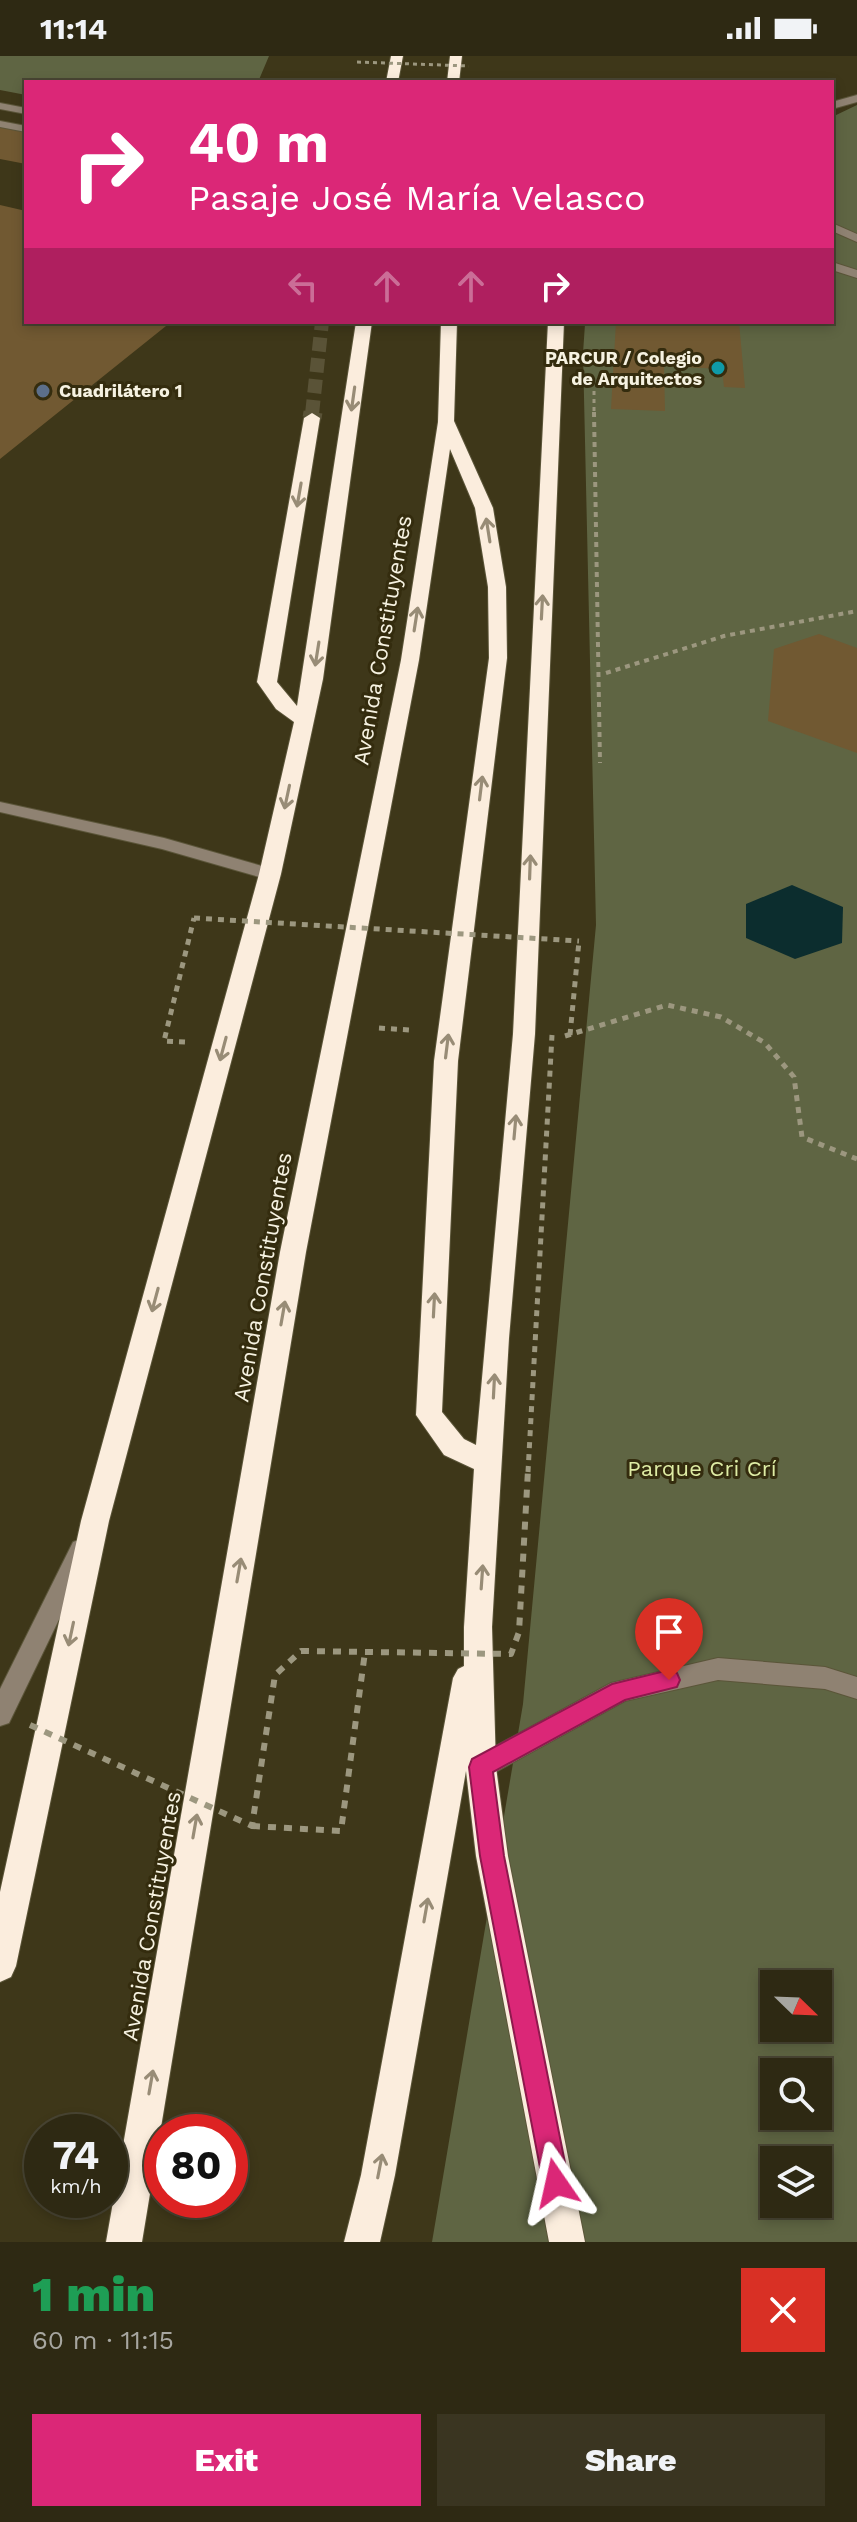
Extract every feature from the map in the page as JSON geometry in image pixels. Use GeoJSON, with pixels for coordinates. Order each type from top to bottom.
{"type":"FeatureCollection","features":[{"type":"Feature","properties":{"kind":"highway"},"geometry":{"type":"LineString","coordinates":[[392,80],[397,56]]}},
{"type":"Feature","properties":{"kind":"highway"},"geometry":{"type":"LineString","coordinates":[[453,80],[456,56]]}},
{"type":"Feature","properties":{"kind":"highway"},"geometry":{"type":"LineString","coordinates":[[0,1966],[95,1521],[270,874],[304,721],[327,587],[364,324]]}},
{"type":"Feature","properties":{"kind":"highway","name":"Avenida Constituyentes"},"geometry":{"type":"LineString","coordinates":[[124,2242],[293,1252],[410,660],[446,422],[449,324]]}},
{"type":"Feature","properties":{"kind":"highway"},"geometry":{"type":"LineString","coordinates":[[556,324],[524,1034],[496,1338],[478,1627],[481,1767],[492,1856],[567,2242]]}},
{"type":"Feature","properties":{"kind":"highway"},"geometry":{"type":"LineString","coordinates":[[304,721],[283,705],[267,682],[312,418]]}},
{"type":"Feature","properties":{"kind":"highway"},"geometry":{"type":"LineString","coordinates":[[446,422],[484,508],[497,587],[498,658],[446,1061],[429,1415],[454,1447],[490,1464]]}},
{"type":"Feature","properties":{"kind":"highway"},"geometry":{"type":"LineString","coordinates":[[362,2242],[381,2159],[478,1627]]}},
{"type":"Feature","properties":{"kind":"street"},"geometry":{"type":"LineString","coordinates":[[834,105],[857,98]]}},
{"type":"Feature","properties":{"kind":"street"},"geometry":{"type":"LineString","coordinates":[[0,106],[24,111]]}},
{"type":"Feature","properties":{"kind":"street"},"geometry":{"type":"LineString","coordinates":[[0,124],[24,129]]}},
{"type":"Feature","properties":{"kind":"street"},"geometry":{"type":"LineString","coordinates":[[834,228],[857,238]]}},
{"type":"Feature","properties":{"kind":"street"},"geometry":{"type":"LineString","coordinates":[[834,267],[857,274]]}},
{"type":"Feature","properties":{"kind":"street"},"geometry":{"type":"LineString","coordinates":[[0,807],[164,844],[270,874]]}},
{"type":"Feature","properties":{"kind":"street"},"geometry":{"type":"LineString","coordinates":[[0,1715],[95,1521]]}},
{"type":"Feature","properties":{"kind":"street"},"geometry":{"type":"LineString","coordinates":[[481,1767],[620,1691],[718,1669],[825,1678],[857,1688]]}},
{"type":"Feature","properties":{"kind":"path"},"geometry":{"type":"LineString","coordinates":[[357,62],[469,66]]}},
{"type":"Feature","properties":{"kind":"path"},"geometry":{"type":"LineString","coordinates":[[594,389],[600,763]]}},
{"type":"Feature","properties":{"kind":"path"},"geometry":{"type":"LineString","coordinates":[[606,673],[724,636],[857,611]]}},
{"type":"Feature","properties":{"kind":"path"},"geometry":{"type":"LineString","coordinates":[[164,1041],[194,918],[579,941],[570,1036],[602,1022],[667,1005],[721,1017],[765,1043],[794,1077],[802,1137],[857,1159]]}},
{"type":"Feature","properties":{"kind":"path"},"geometry":{"type":"LineString","coordinates":[[252,1826],[275,1675],[301,1651],[511,1654],[519,1632],[552,1035]]}},
{"type":"Feature","properties":{"kind":"path"},"geometry":{"type":"LineString","coordinates":[[30,1725],[252,1826],[341,1831],[365,1652]]}},
{"type":"Feature","properties":{"kind":"green space"},"geometry":{"type":"Polygon","coordinates":[[[0,56],[269,56],[259,80],[24,80],[24,95],[0,90],[0,56]]]}},
{"type":"Feature","properties":{"kind":"green space","name":"Parque Cri Crí"},"geometry":{"type":"Polygon","coordinates":[[[857,105],[857,2242],[432,2242],[523,1704],[596,925],[583,353],[585,324],[834,324],[834,116],[857,105]]]}},
{"type":"Feature","properties":{"kind":"water"},"geometry":{"type":"Polygon","coordinates":[[[792,885],[843,907],[842,943],[795,959],[746,938],[746,904],[792,885]]]}},
{"type":"Feature","properties":{"kind":"building"},"geometry":{"type":"Polygon","coordinates":[[[0,124],[24,129],[24,164],[0,159],[0,124]]]}},
{"type":"Feature","properties":{"kind":"building","name":"Cuadrilátero 1"},"geometry":{"type":"Polygon","coordinates":[[[0,205],[24,211],[24,324],[169,324],[0,459],[0,205]]]}},
{"type":"Feature","properties":{"kind":"building","name":"PARCUR / Colegio de Arquitectos"},"geometry":{"type":"Polygon","coordinates":[[[616,324],[739,324],[745,388],[724,387],[722,369],[664,366],[665,411],[611,409],[616,324]]]}},
{"type":"Feature","properties":{"kind":"building"},"geometry":{"type":"Polygon","coordinates":[[[819,634],[857,648],[857,753],[768,721],[774,649],[819,634]]]}},
{"type":"Feature","properties":{"kind":"tunnel"},"geometry":{"type":"LineString","coordinates":[[312,414],[322,324]]}},
{"type":"Feature","properties":{"kind":"tunnel"},"geometry":{"type":"LineString","coordinates":[[312,418],[313,412]]}},
{"type":"Feature","properties":{"kind":"place","name":"PARCUR / Colegio de Arquitectos"},"geometry":{"type":"Point","coordinates":[718,368]}},
{"type":"Feature","properties":{"kind":"place","name":"Cuadrilátero 1"},"geometry":{"type":"Point","coordinates":[43,391]}},
{"type":"Feature","properties":{"kind":"route"},"geometry":{"type":"LineString","coordinates":[[556,2183],[492,1856],[481,1767],[620,1691],[669,1680]]}}]}
